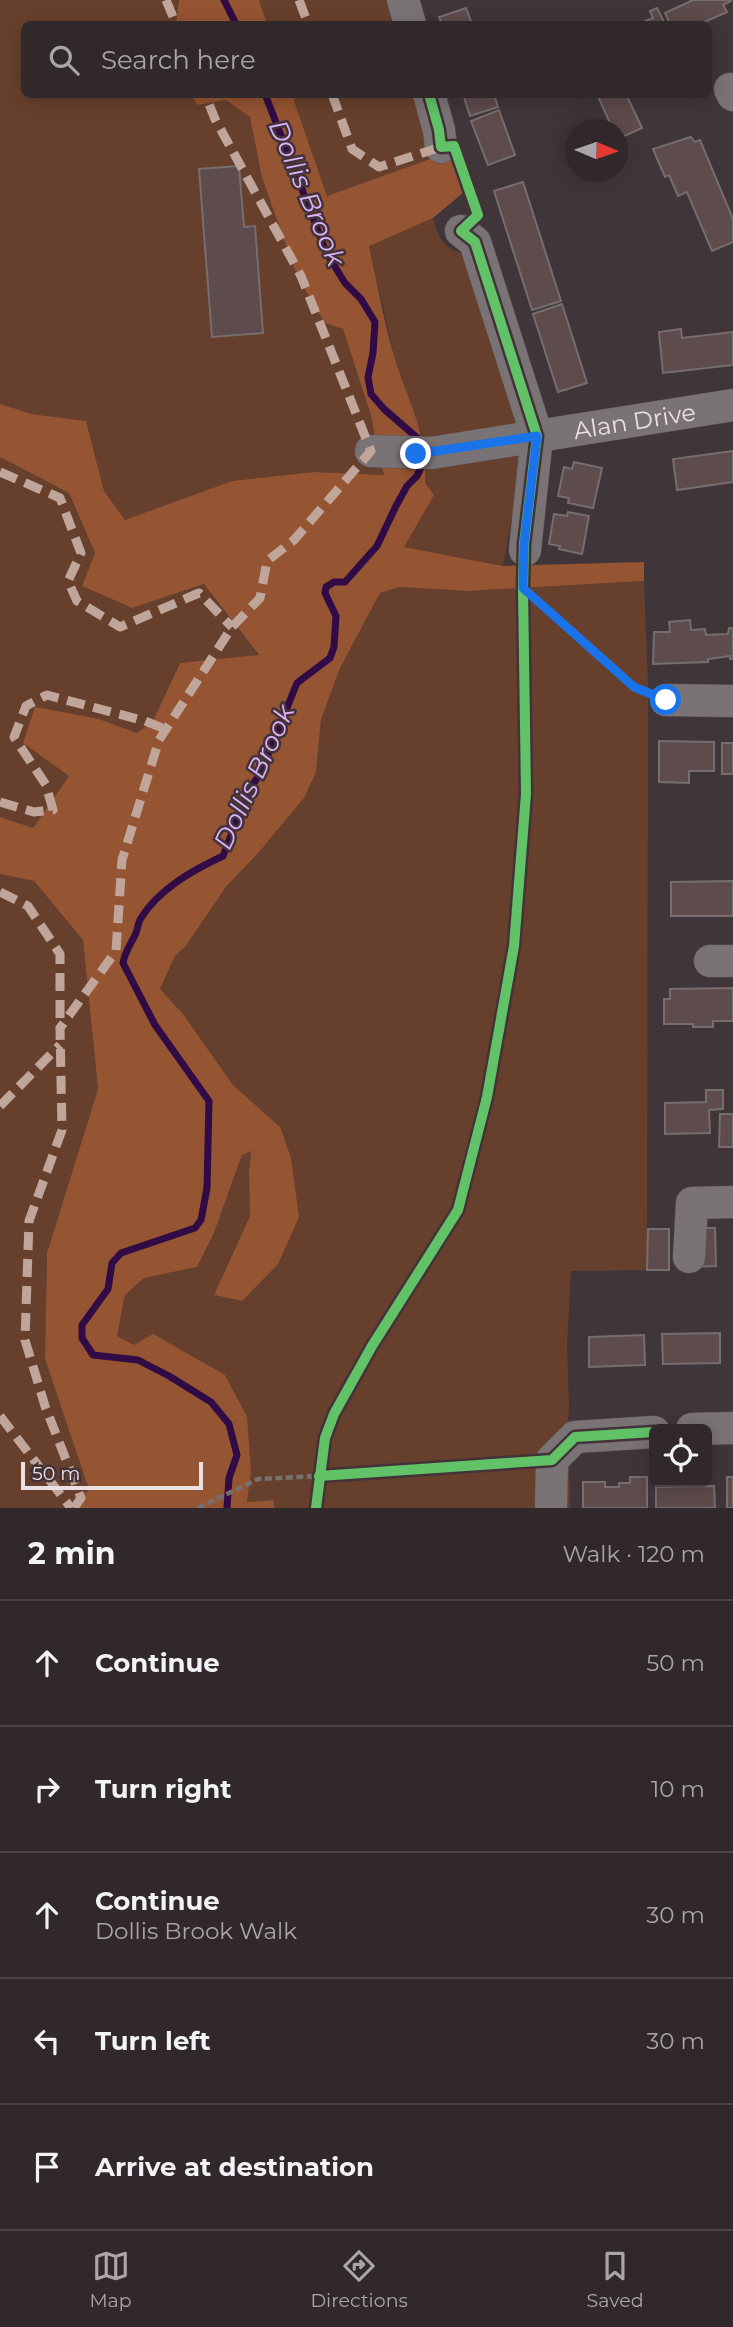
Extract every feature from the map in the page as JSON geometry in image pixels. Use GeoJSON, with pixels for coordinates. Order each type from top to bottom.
{"type":"FeatureCollection","features":[{"type":"Feature","properties":{"kind":"street"},"geometry":{"type":"LineString","coordinates":[[403,0],[409,21]]}},
{"type":"Feature","properties":{"kind":"street"},"geometry":{"type":"LineString","coordinates":[[430,98],[439,130],[440,147]]}},
{"type":"Feature","properties":{"kind":"street"},"geometry":{"type":"LineString","coordinates":[[461,231],[475,242],[537,436],[525,550]]}},
{"type":"Feature","properties":{"kind":"street","name":"Alan Drive"},"geometry":{"type":"LineString","coordinates":[[371,451],[423,453],[733,404]]}},
{"type":"Feature","properties":{"kind":"street"},"geometry":{"type":"LineString","coordinates":[[666,700],[733,701]]}},
{"type":"Feature","properties":{"kind":"street"},"geometry":{"type":"LineString","coordinates":[[689,1257],[692,1203],[733,1202]]}},
{"type":"Feature","properties":{"kind":"street"},"geometry":{"type":"LineString","coordinates":[[712,1429],[733,1428]]}},
{"type":"Feature","properties":{"kind":"street"},"geometry":{"type":"LineString","coordinates":[[551,1508],[552,1460],[575,1437],[649,1432]]}},
{"type":"Feature","properties":{"kind":"path"},"geometry":{"type":"LineString","coordinates":[[523,602],[525,550]]}},
{"type":"Feature","properties":{"kind":"path"},"geometry":{"type":"LineString","coordinates":[[523,588],[634,687],[666,700]]}},
{"type":"Feature","properties":{"kind":"path"},"geometry":{"type":"LineString","coordinates":[[318,1481],[321,1463]]}},
{"type":"Feature","properties":{"kind":"path"},"geometry":{"type":"LineString","coordinates":[[198,1508],[258,1479],[318,1481],[332,1475]]}},
{"type":"Feature","properties":{"kind":"shaded area"},"geometry":{"type":"Polygon","coordinates":[[[0,0],[179,0],[176,21],[21,21],[21,98],[193,98],[197,105],[226,100],[250,117],[262,178],[298,278],[325,323],[343,329],[372,419],[377,453],[384,475],[314,472],[232,481],[125,521],[104,492],[86,421],[32,414],[0,404],[0,0]]]}},
{"type":"Feature","properties":{"kind":"shaded area"},"geometry":{"type":"Polygon","coordinates":[[[179,0],[259,0],[266,21],[176,21],[179,0]]]}},
{"type":"Feature","properties":{"kind":"shaded area"},"geometry":{"type":"Polygon","coordinates":[[[259,0],[391,0],[398,21],[266,21],[259,0]]]}},
{"type":"Feature","properties":{"kind":"shaded area"},"geometry":{"type":"Polygon","coordinates":[[[193,98],[293,98],[327,196],[452,151],[464,192],[433,218],[369,246],[389,339],[424,448],[425,483],[434,495],[404,547],[503,566],[644,562],[644,581],[468,591],[399,587],[380,593],[340,668],[321,720],[316,772],[304,798],[226,887],[185,947],[175,956],[160,989],[183,1014],[233,1085],[280,1127],[291,1158],[299,1217],[278,1264],[242,1301],[214,1295],[250,1216],[251,1151],[242,1155],[214,1233],[197,1267],[144,1278],[125,1295],[117,1336],[134,1345],[153,1334],[225,1375],[247,1417],[251,1472],[247,1502],[274,1500],[274,1508],[66,1508],[89,1490],[45,1359],[47,1253],[98,1089],[83,940],[34,881],[0,874],[0,817],[33,828],[69,776],[23,743],[35,707],[99,719],[137,733],[153,721],[180,663],[259,655],[204,584],[132,608],[82,586],[95,553],[69,493],[0,457],[0,404],[32,414],[86,421],[104,491],[125,520],[232,481],[314,472],[384,475],[377,453],[372,419],[343,329],[325,323],[298,278],[262,178],[250,117],[226,100],[197,105],[193,98]]]}},
{"type":"Feature","properties":{"kind":"shaded area"},"geometry":{"type":"Polygon","coordinates":[[[293,98],[421,98],[438,156],[327,196],[293,98]]]}},
{"type":"Feature","properties":{"kind":"shaded area"},"geometry":{"type":"Polygon","coordinates":[[[433,218],[438,234],[445,244],[471,257],[526,437],[503,566],[404,547],[425,483],[426,449],[393,352],[369,245],[433,218]]]}},
{"type":"Feature","properties":{"kind":"shaded area"},"geometry":{"type":"Polygon","coordinates":[[[0,457],[69,493],[95,553],[82,586],[132,608],[204,584],[259,656],[180,663],[153,721],[137,733],[99,719],[23,743],[69,776],[33,828],[0,817],[0,457]]]}},
{"type":"Feature","properties":{"kind":"shaded area"},"geometry":{"type":"Polygon","coordinates":[[[644,581],[648,686],[647,1270],[571,1271],[567,1345],[570,1508],[274,1508],[273,1500],[247,1502],[251,1472],[134,1345],[117,1336],[125,1295],[144,1278],[197,1267],[214,1233],[242,1155],[251,1150],[250,1216],[214,1295],[242,1301],[280,1127],[233,1085],[183,1014],[160,989],[175,956],[185,947],[226,887],[259,852],[316,772],[321,720],[340,668],[380,593],[399,587],[468,591],[644,581]]]}},
{"type":"Feature","properties":{"kind":"shaded area"},"geometry":{"type":"Polygon","coordinates":[[[0,874],[34,881],[83,940],[98,1089],[47,1253],[45,1359],[89,1490],[66,1508],[0,1508],[0,874]]]}},
{"type":"Feature","properties":{"kind":"building"},"geometry":{"type":"Polygon","coordinates":[[[693,0],[731,0],[723,5],[727,12],[707,21],[669,21],[665,13],[693,0]]]}},
{"type":"Feature","properties":{"kind":"building"},"geometry":{"type":"Polygon","coordinates":[[[466,8],[471,21],[441,21],[439,17],[466,8]]]}},
{"type":"Feature","properties":{"kind":"building"},"geometry":{"type":"Polygon","coordinates":[[[657,8],[664,21],[646,21],[653,18],[650,11],[657,8]]]}},
{"type":"Feature","properties":{"kind":"building"},"geometry":{"type":"Polygon","coordinates":[[[464,98],[495,98],[498,107],[470,116],[464,98]]]}},
{"type":"Feature","properties":{"kind":"building"},"geometry":{"type":"Polygon","coordinates":[[[599,98],[628,98],[642,128],[628,134],[628,119],[608,119],[599,98]]]}},
{"type":"Feature","properties":{"kind":"building"},"geometry":{"type":"Polygon","coordinates":[[[499,110],[515,155],[488,165],[471,121],[499,110]]]}},
{"type":"Feature","properties":{"kind":"building"},"geometry":{"type":"Polygon","coordinates":[[[691,137],[695,142],[700,140],[733,219],[733,242],[712,251],[687,192],[678,196],[669,175],[665,177],[653,149],[691,137]]]}},
{"type":"Feature","properties":{"kind":"building"},"geometry":{"type":"Polygon","coordinates":[[[239,166],[244,227],[255,226],[263,333],[212,337],[199,169],[239,166]]]}},
{"type":"Feature","properties":{"kind":"building"},"geometry":{"type":"Polygon","coordinates":[[[523,182],[561,301],[532,310],[494,191],[523,182]]]}},
{"type":"Feature","properties":{"kind":"building"},"geometry":{"type":"Polygon","coordinates":[[[562,304],[587,383],[558,392],[533,314],[562,304]]]}},
{"type":"Feature","properties":{"kind":"building"},"geometry":{"type":"Polygon","coordinates":[[[681,329],[682,338],[733,332],[733,365],[663,373],[659,332],[681,329]]]}},
{"type":"Feature","properties":{"kind":"building"},"geometry":{"type":"Polygon","coordinates":[[[733,451],[733,482],[677,490],[673,459],[733,451]]]}},
{"type":"Feature","properties":{"kind":"building"},"geometry":{"type":"Polygon","coordinates":[[[574,462],[602,468],[593,508],[568,503],[569,498],[558,496],[564,467],[572,469],[574,462]]]}},
{"type":"Feature","properties":{"kind":"building"},"geometry":{"type":"Polygon","coordinates":[[[568,512],[589,516],[582,554],[549,544],[554,514],[567,516],[568,512]]]}},
{"type":"Feature","properties":{"kind":"building"},"geometry":{"type":"Polygon","coordinates":[[[690,620],[691,630],[705,629],[706,635],[728,634],[729,628],[733,628],[733,659],[730,659],[730,656],[708,659],[708,662],[653,664],[654,632],[670,632],[669,622],[690,620]]]}},
{"type":"Feature","properties":{"kind":"building"},"geometry":{"type":"Polygon","coordinates":[[[659,741],[714,742],[714,771],[689,771],[689,783],[659,782],[659,741]]]}},
{"type":"Feature","properties":{"kind":"building"},"geometry":{"type":"Polygon","coordinates":[[[722,743],[733,743],[733,774],[722,774],[722,743]]]}},
{"type":"Feature","properties":{"kind":"building"},"geometry":{"type":"Polygon","coordinates":[[[733,881],[733,916],[671,916],[671,882],[733,881]]]}},
{"type":"Feature","properties":{"kind":"building"},"geometry":{"type":"Polygon","coordinates":[[[733,988],[733,1021],[713,1021],[713,1027],[664,1024],[664,999],[670,999],[670,989],[733,988]]]}},
{"type":"Feature","properties":{"kind":"building"},"geometry":{"type":"Polygon","coordinates":[[[706,1090],[723,1090],[723,1109],[709,1110],[710,1133],[665,1134],[665,1103],[706,1102],[706,1090]]]}},
{"type":"Feature","properties":{"kind":"building"},"geometry":{"type":"Polygon","coordinates":[[[720,1114],[733,1114],[733,1147],[719,1147],[720,1114]]]}},
{"type":"Feature","properties":{"kind":"building"},"geometry":{"type":"Polygon","coordinates":[[[694,1228],[715,1228],[716,1266],[695,1267],[694,1228]]]}},
{"type":"Feature","properties":{"kind":"building"},"geometry":{"type":"Polygon","coordinates":[[[648,1229],[669,1229],[669,1270],[647,1270],[648,1229]]]}},
{"type":"Feature","properties":{"kind":"building"},"geometry":{"type":"Polygon","coordinates":[[[720,1333],[720,1363],[663,1364],[662,1334],[720,1333]]]}},
{"type":"Feature","properties":{"kind":"building"},"geometry":{"type":"Polygon","coordinates":[[[644,1335],[645,1365],[589,1367],[589,1337],[644,1335]]]}},
{"type":"Feature","properties":{"kind":"building"},"geometry":{"type":"Polygon","coordinates":[[[630,1477],[647,1477],[647,1508],[583,1508],[583,1482],[605,1482],[605,1487],[619,1487],[619,1483],[630,1483],[630,1477]]]}},
{"type":"Feature","properties":{"kind":"building"},"geometry":{"type":"Polygon","coordinates":[[[727,1477],[733,1477],[733,1508],[727,1508],[727,1477]]]}},
{"type":"Feature","properties":{"kind":"building"},"geometry":{"type":"Polygon","coordinates":[[[712,1486],[715,1508],[656,1508],[656,1487],[712,1486]]]}},
{"type":"Feature","properties":{"kind":"waterway","name":"Dollis Brook"},"geometry":{"type":"LineString","coordinates":[[224,0],[234,21]]}},
{"type":"Feature","properties":{"kind":"waterway","name":"Dollis Brook"},"geometry":{"type":"LineString","coordinates":[[267,98],[327,254],[375,322],[368,377],[371,394],[422,442]]}},
{"type":"Feature","properties":{"kind":"waterway","name":"Dollis Brook"},"geometry":{"type":"LineString","coordinates":[[227,1508],[229,1478],[237,1455],[229,1424],[211,1402],[138,1360],[93,1355],[82,1338],[82,1325],[108,1289],[112,1263],[121,1253],[195,1228],[201,1220],[207,1188],[209,1101],[155,1025],[123,963],[140,920],[157,898],[189,874],[223,856],[248,792],[261,772],[297,683],[330,658],[334,647],[336,616],[325,593],[326,587],[334,582],[345,582],[377,546],[407,486],[417,476],[424,461]]}},
{"type":"Feature","properties":{"kind":"marked path"},"geometry":{"type":"LineString","coordinates":[[166,0],[175,21]]}},
{"type":"Feature","properties":{"kind":"marked path"},"geometry":{"type":"LineString","coordinates":[[299,0],[307,21]]}},
{"type":"Feature","properties":{"kind":"marked path"},"geometry":{"type":"LineString","coordinates":[[74,1508],[81,1498],[45,1406],[25,1340],[29,1221],[62,1130],[60,1028],[116,951],[122,860],[159,740],[232,627],[260,598],[267,561],[294,540],[371,451],[301,276],[215,119],[207,98]]}},
{"type":"Feature","properties":{"kind":"marked path"},"geometry":{"type":"LineString","coordinates":[[333,98],[352,149],[379,167],[441,147]]}},
{"type":"Feature","properties":{"kind":"marked path"},"geometry":{"type":"LineString","coordinates":[[0,472],[60,498],[81,553],[68,581],[77,601],[120,627],[199,593],[232,627]]}},
{"type":"Feature","properties":{"kind":"marked path"},"geometry":{"type":"LineString","coordinates":[[0,802],[34,812],[53,810],[46,785],[14,737],[26,706],[47,695],[145,721],[165,729]]}},
{"type":"Feature","properties":{"kind":"marked path"},"geometry":{"type":"LineString","coordinates":[[0,892],[28,906],[60,954],[60,1028]]}},
{"type":"Feature","properties":{"kind":"marked path"},"geometry":{"type":"LineString","coordinates":[[0,1106],[60,1045]]}},
{"type":"Feature","properties":{"kind":"marked path"},"geometry":{"type":"LineString","coordinates":[[0,1416],[71,1508]]}},
{"type":"Feature","properties":{"kind":"cycle path"},"geometry":{"type":"LineString","coordinates":[[316,1508],[325,1438],[334,1414],[372,1346],[458,1210],[487,1097],[514,946],[526,794],[524,544],[537,436],[475,242],[461,231],[478,215],[454,146],[441,147],[430,98]]}},
{"type":"Feature","properties":{"kind":"cycle path"},"geometry":{"type":"LineString","coordinates":[[319,1476],[552,1460],[575,1437],[649,1432]]}},
{"type":"Feature","properties":{"kind":"route"},"geometry":{"type":"LineString","coordinates":[[416,454],[537,436],[524,544],[523,588],[634,687],[666,700]]}}]}
